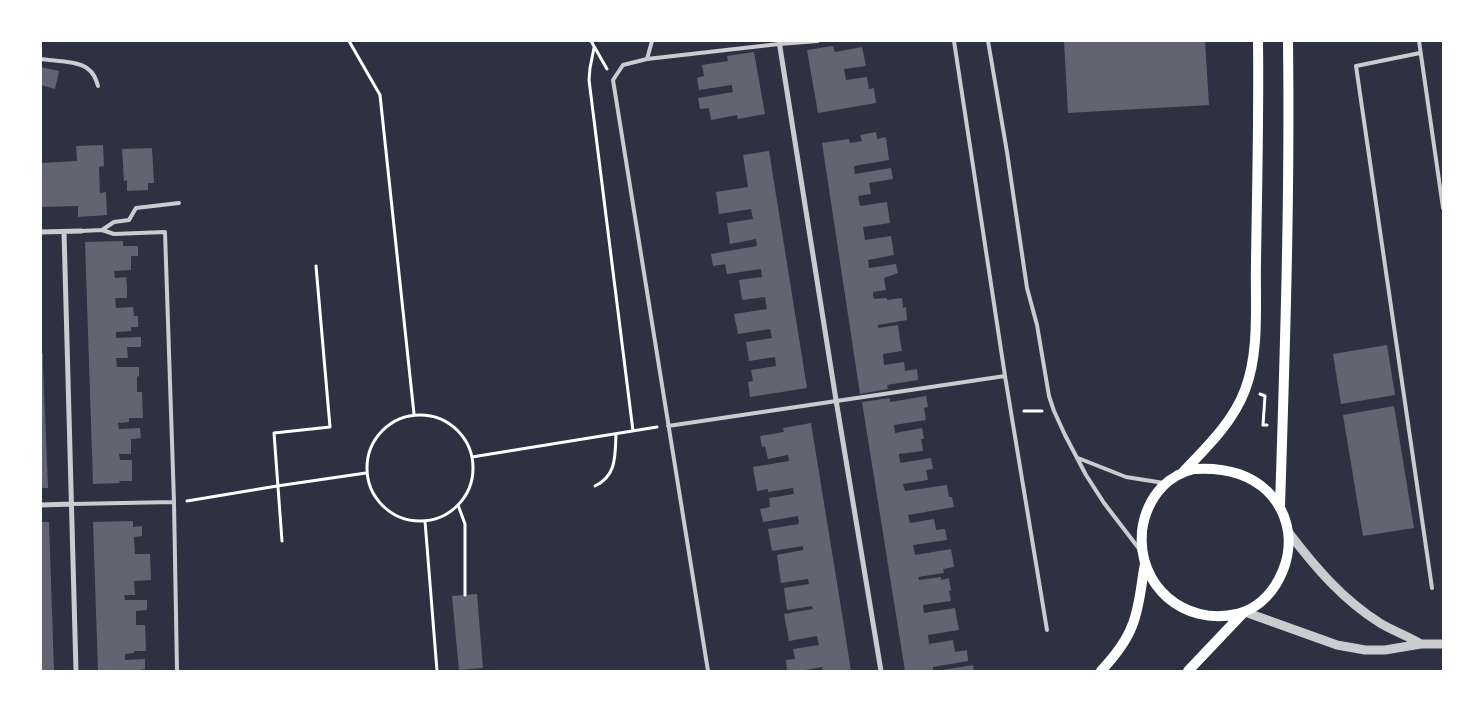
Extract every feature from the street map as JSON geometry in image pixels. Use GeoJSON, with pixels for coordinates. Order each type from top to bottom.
{"type":"FeatureCollection","features":[{"type":"Feature","properties":{"kind":"main road"},"geometry":{"type":"LineString","coordinates":[[1184,471],[1215,469],[1239,474],[1264,488],[1280,506],[1290,533],[1287,558],[1282,574],[1276,584],[1263,600],[1249,610],[1226,616],[1204,615],[1187,610],[1165,596],[1145,564],[1142,553],[1142,534],[1145,513],[1153,497],[1166,483],[1184,471],[1209,445],[1227,424],[1242,400],[1246,389],[1252,363],[1254,341],[1259,107],[1258,41]]}},
{"type":"Feature","properties":{"kind":"main road"},"geometry":{"type":"LineString","coordinates":[[1280,506],[1286,315],[1288,41]]}},
{"type":"Feature","properties":{"kind":"main road"},"geometry":{"type":"LineString","coordinates":[[1101,671],[1118,650],[1133,625],[1145,564]]}},
{"type":"Feature","properties":{"kind":"main road"},"geometry":{"type":"LineString","coordinates":[[1188,671],[1244,612]]}},
{"type":"Feature","properties":{"kind":"street"},"geometry":{"type":"LineString","coordinates":[[779,42],[881,671]]}},
{"type":"Feature","properties":{"kind":"street"},"geometry":{"type":"LineString","coordinates":[[41,232],[81,231]]}},
{"type":"Feature","properties":{"kind":"street"},"geometry":{"type":"LineString","coordinates":[[64,232],[76,671]]}},
{"type":"Feature","properties":{"kind":"street"},"geometry":{"type":"LineString","coordinates":[[41,505],[72,504]]}},
{"type":"Feature","properties":{"kind":"street"},"geometry":{"type":"LineString","coordinates":[[1290,533],[1315,565],[1348,600],[1382,625],[1421,644]]}},
{"type":"Feature","properties":{"kind":"street"},"geometry":{"type":"LineString","coordinates":[[1244,612],[1337,645],[1365,650],[1385,650],[1421,644],[1443,644]]}},
{"type":"Feature","properties":{"kind":"lane"},"geometry":{"type":"LineString","coordinates":[[648,59],[652,41]]}},
{"type":"Feature","properties":{"kind":"lane"},"geometry":{"type":"LineString","coordinates":[[708,671],[613,80],[623,65],[648,59],[779,42],[818,41]]}},
{"type":"Feature","properties":{"kind":"lane"},"geometry":{"type":"LineString","coordinates":[[954,41],[1010,411],[1047,630]]}},
{"type":"Feature","properties":{"kind":"lane"},"geometry":{"type":"LineString","coordinates":[[988,41],[1027,288],[1037,325],[1049,396],[1065,435],[1104,503],[1142,553]]}},
{"type":"Feature","properties":{"kind":"lane"},"geometry":{"type":"LineString","coordinates":[[1419,41],[1443,208]]}},
{"type":"Feature","properties":{"kind":"lane"},"geometry":{"type":"LineString","coordinates":[[1420,53],[1356,66],[1432,588]]}},
{"type":"Feature","properties":{"kind":"lane"},"geometry":{"type":"LineString","coordinates":[[41,59],[82,65],[89,69],[98,86]]}},
{"type":"Feature","properties":{"kind":"lane"},"geometry":{"type":"LineString","coordinates":[[102,230],[114,222],[129,220],[136,208],[178,203]]}},
{"type":"Feature","properties":{"kind":"lane"},"geometry":{"type":"LineString","coordinates":[[81,231],[102,230],[114,234],[165,232],[174,502],[177,671]]}},
{"type":"Feature","properties":{"kind":"lane"},"geometry":{"type":"LineString","coordinates":[[668,426],[1005,376]]}},
{"type":"Feature","properties":{"kind":"lane"},"geometry":{"type":"LineString","coordinates":[[1078,458],[1126,477],[1166,483]]}},
{"type":"Feature","properties":{"kind":"lane"},"geometry":{"type":"LineString","coordinates":[[72,504],[174,502]]}},
{"type":"Feature","properties":{"kind":"path"},"geometry":{"type":"LineString","coordinates":[[349,41],[380,95],[414,414]]}},
{"type":"Feature","properties":{"kind":"path"},"geometry":{"type":"LineString","coordinates":[[591,41],[613,80]]}},
{"type":"Feature","properties":{"kind":"path"},"geometry":{"type":"LineString","coordinates":[[594,48],[589,80],[633,432]]}},
{"type":"Feature","properties":{"kind":"path"},"geometry":{"type":"LineString","coordinates":[[282,541],[274,433],[330,427],[316,266]]}},
{"type":"Feature","properties":{"kind":"path"},"geometry":{"type":"LineString","coordinates":[[1246,389],[1265,396],[1263,425],[1283,426]]}},
{"type":"Feature","properties":{"kind":"path"},"geometry":{"type":"LineString","coordinates":[[1010,411],[1054,411]]}},
{"type":"Feature","properties":{"kind":"path"},"geometry":{"type":"LineString","coordinates":[[414,414],[430,415],[445,420],[457,429],[467,442],[472,457],[473,474],[471,483],[458,505],[448,513],[425,521],[408,520],[393,514],[380,503],[371,489],[366,473],[367,456],[374,441],[384,428],[398,419],[414,414]]}},
{"type":"Feature","properties":{"kind":"path"},"geometry":{"type":"LineString","coordinates":[[472,457],[668,426]]}},
{"type":"Feature","properties":{"kind":"path"},"geometry":{"type":"LineString","coordinates":[[596,486],[610,476],[615,454],[616,434]]}},
{"type":"Feature","properties":{"kind":"path"},"geometry":{"type":"LineString","coordinates":[[174,502],[366,473]]}},
{"type":"Feature","properties":{"kind":"path"},"geometry":{"type":"LineString","coordinates":[[458,505],[465,524],[465,595]]}},
{"type":"Feature","properties":{"kind":"path"},"geometry":{"type":"LineString","coordinates":[[425,521],[437,671]]}},
{"type":"Feature","properties":{"kind":"building"},"geometry":{"type":"Polygon","coordinates":[[[1064,41],[1205,41],[1209,105],[1068,113],[1064,41]]]}},
{"type":"Feature","properties":{"kind":"building"},"geometry":{"type":"Polygon","coordinates":[[[833,46],[835,52],[862,47],[866,66],[844,69],[846,80],[867,77],[869,89],[874,88],[876,103],[818,113],[807,50],[833,46]]]}},
{"type":"Feature","properties":{"kind":"building"},"geometry":{"type":"Polygon","coordinates":[[[754,52],[765,114],[738,119],[737,115],[711,120],[709,108],[700,109],[698,98],[733,92],[732,85],[699,90],[697,78],[704,76],[702,65],[728,61],[727,56],[754,52]]]}},
{"type":"Feature","properties":{"kind":"building"},"geometry":{"type":"Polygon","coordinates":[[[41,67],[59,71],[55,89],[41,85],[41,67]]]}},
{"type":"Feature","properties":{"kind":"building"},"geometry":{"type":"Polygon","coordinates":[[[876,132],[877,139],[886,137],[889,160],[854,166],[855,174],[891,168],[893,179],[869,183],[871,194],[858,196],[860,206],[887,202],[890,223],[863,227],[865,240],[891,236],[894,255],[868,260],[869,268],[896,264],[898,273],[884,278],[886,290],[873,292],[873,295],[874,299],[902,298],[903,308],[906,307],[907,320],[878,325],[878,328],[898,325],[902,351],[883,354],[884,365],[904,362],[905,371],[917,369],[918,380],[887,385],[888,389],[860,394],[822,143],[849,139],[850,143],[862,141],[860,135],[876,132]]]}},
{"type":"Feature","properties":{"kind":"building"},"geometry":{"type":"Polygon","coordinates":[[[103,145],[104,166],[99,167],[100,193],[106,192],[107,215],[78,217],[78,206],[41,207],[41,163],[77,161],[76,146],[103,145]]]}},
{"type":"Feature","properties":{"kind":"building"},"geometry":{"type":"Polygon","coordinates":[[[152,148],[154,183],[148,183],[148,190],[127,191],[127,180],[124,181],[122,149],[152,148]]]}},
{"type":"Feature","properties":{"kind":"building"},"geometry":{"type":"Polygon","coordinates":[[[769,151],[807,388],[750,397],[748,382],[753,381],[751,370],[776,366],[775,357],[749,361],[746,342],[772,338],[770,329],[738,334],[734,314],[767,309],[765,297],[742,300],[739,280],[762,277],[761,269],[727,274],[725,264],[713,266],[711,254],[757,246],[756,239],[730,244],[727,223],[753,219],[751,209],[719,214],[716,192],[748,187],[743,155],[769,151]]]}},
{"type":"Feature","properties":{"kind":"building"},"geometry":{"type":"Polygon","coordinates":[[[123,241],[123,246],[138,246],[138,256],[131,256],[131,270],[114,271],[115,278],[126,277],[127,286],[127,298],[115,298],[116,308],[133,307],[134,316],[138,316],[138,327],[131,327],[131,331],[116,332],[116,338],[141,337],[141,347],[127,347],[128,358],[116,358],[117,367],[139,367],[137,392],[142,392],[143,418],[129,418],[129,422],[118,423],[119,429],[140,428],[141,438],[131,439],[131,454],[119,454],[120,460],[132,460],[132,481],[93,484],[85,242],[123,241]]]}},
{"type":"Feature","properties":{"kind":"building"},"geometry":{"type":"Polygon","coordinates":[[[1387,345],[1395,395],[1341,404],[1333,354],[1387,345]]]}},
{"type":"Feature","properties":{"kind":"building"},"geometry":{"type":"Polygon","coordinates":[[[41,353],[43,353],[48,488],[41,488],[41,353]]]}},
{"type":"Feature","properties":{"kind":"building"},"geometry":{"type":"Polygon","coordinates":[[[926,396],[928,407],[924,408],[926,420],[894,425],[895,433],[922,428],[924,439],[921,439],[923,451],[899,454],[900,463],[931,458],[933,469],[926,470],[928,480],[903,484],[905,491],[947,485],[949,497],[952,497],[954,507],[908,515],[910,523],[934,519],[936,530],[945,529],[947,540],[913,545],[915,555],[951,549],[954,567],[943,569],[944,573],[918,577],[919,580],[941,577],[941,580],[949,578],[951,601],[923,605],[924,613],[955,608],[959,630],[928,635],[929,644],[953,640],[955,652],[967,650],[968,661],[933,667],[933,671],[905,671],[862,402],[890,398],[890,402],[926,396]]]}},
{"type":"Feature","properties":{"kind":"building"},"geometry":{"type":"Polygon","coordinates":[[[1394,406],[1414,528],[1363,536],[1343,415],[1394,406]]]}},
{"type":"Feature","properties":{"kind":"building"},"geometry":{"type":"Polygon","coordinates":[[[811,423],[851,671],[823,671],[822,667],[787,671],[786,660],[795,659],[793,649],[819,645],[817,636],[789,641],[784,614],[813,609],[812,606],[787,610],[784,588],[809,584],[808,579],[781,583],[777,555],[803,550],[803,546],[772,551],[768,529],[799,524],[798,516],[763,522],[760,509],[770,507],[769,498],[794,494],[793,488],[768,492],[768,489],[757,491],[753,467],[789,461],[788,455],[768,459],[765,446],[762,447],[760,436],[784,432],[783,428],[811,423]]]}},
{"type":"Feature","properties":{"kind":"building"},"geometry":{"type":"Polygon","coordinates":[[[133,521],[133,527],[142,526],[142,536],[134,537],[135,554],[150,554],[151,580],[134,581],[135,595],[124,595],[125,600],[147,600],[147,610],[136,611],[136,625],[145,625],[146,651],[134,651],[134,653],[125,654],[125,660],[145,659],[145,669],[137,671],[98,671],[93,522],[133,521]]]}},
{"type":"Feature","properties":{"kind":"building"},"geometry":{"type":"Polygon","coordinates":[[[41,522],[49,522],[54,671],[41,671],[41,522]]]}},
{"type":"Feature","properties":{"kind":"building"},"geometry":{"type":"Polygon","coordinates":[[[477,594],[483,668],[459,670],[452,596],[477,594]]]}},
{"type":"Feature","properties":{"kind":"building"},"geometry":{"type":"Polygon","coordinates":[[[973,665],[974,671],[942,671],[942,670],[973,665]]]}}]}
